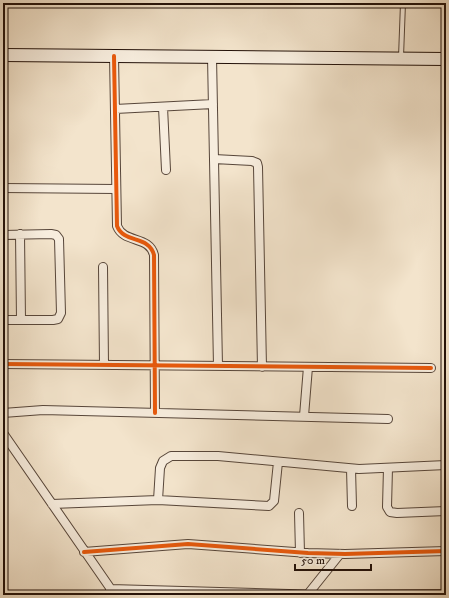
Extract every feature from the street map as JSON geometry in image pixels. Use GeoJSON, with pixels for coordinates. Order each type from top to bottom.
{"type":"FeatureCollection","features":[{"type":"Feature","properties":{"kind":"main road"},"geometry":{"type":"LineString","coordinates":[[3,55],[446,59]]}},
{"type":"Feature","properties":{"kind":"street"},"geometry":{"type":"LineString","coordinates":[[114,56],[117,226],[119,232],[149,244],[153,249],[154,255],[155,413]]}},
{"type":"Feature","properties":{"kind":"street"},"geometry":{"type":"LineString","coordinates":[[212,57],[218,366]]}},
{"type":"Feature","properties":{"kind":"street"},"geometry":{"type":"LineString","coordinates":[[115,109],[213,104]]}},
{"type":"Feature","properties":{"kind":"street"},"geometry":{"type":"LineString","coordinates":[[163,106],[166,170]]}},
{"type":"Feature","properties":{"kind":"street"},"geometry":{"type":"LineString","coordinates":[[214,159],[252,161],[257,163],[258,167],[262,367]]}},
{"type":"Feature","properties":{"kind":"street"},"geometry":{"type":"LineString","coordinates":[[3,188],[116,189]]}},
{"type":"Feature","properties":{"kind":"street"},"geometry":{"type":"LineString","coordinates":[[20,234],[21,320]]}},
{"type":"Feature","properties":{"kind":"street"},"geometry":{"type":"LineString","coordinates":[[3,235],[51,234],[56,235],[59,239],[61,313],[58,318],[53,320],[3,320]]}},
{"type":"Feature","properties":{"kind":"street"},"geometry":{"type":"LineString","coordinates":[[103,267],[104,365]]}},
{"type":"Feature","properties":{"kind":"street"},"geometry":{"type":"LineString","coordinates":[[3,364],[431,368]]}},
{"type":"Feature","properties":{"kind":"street"},"geometry":{"type":"LineString","coordinates":[[304,416],[308,367]]}},
{"type":"Feature","properties":{"kind":"street"},"geometry":{"type":"LineString","coordinates":[[3,413],[43,410],[388,419]]}},
{"type":"Feature","properties":{"kind":"street"},"geometry":{"type":"LineString","coordinates":[[4,434],[112,592],[324,595],[446,594]]}},
{"type":"Feature","properties":{"kind":"street"},"geometry":{"type":"LineString","coordinates":[[158,500],[160,468],[163,461],[171,456],[218,456],[351,469],[446,465]]}},
{"type":"Feature","properties":{"kind":"street"},"geometry":{"type":"LineString","coordinates":[[52,504],[158,500],[269,506],[274,501],[278,462]]}},
{"type":"Feature","properties":{"kind":"street"},"geometry":{"type":"LineString","coordinates":[[388,468],[387,506],[390,512],[446,511]]}},
{"type":"Feature","properties":{"kind":"street"},"geometry":{"type":"LineString","coordinates":[[351,469],[352,506]]}},
{"type":"Feature","properties":{"kind":"street"},"geometry":{"type":"LineString","coordinates":[[299,513],[300,552]]}},
{"type":"Feature","properties":{"kind":"street"},"geometry":{"type":"LineString","coordinates":[[84,552],[188,544],[340,554],[446,551]]}},
{"type":"Feature","properties":{"kind":"street"},"geometry":{"type":"LineString","coordinates":[[308,594],[340,554]]}},
{"type":"Feature","properties":{"kind":"lane"},"geometry":{"type":"LineString","coordinates":[[401,58],[403,3]]}},
{"type":"Feature","properties":{"kind":"cycle path"},"geometry":{"type":"LineString","coordinates":[[114,56],[117,226],[120,232],[147,245],[154,255],[155,413]]}},
{"type":"Feature","properties":{"kind":"cycle path"},"geometry":{"type":"LineString","coordinates":[[3,364],[431,368]]}},
{"type":"Feature","properties":{"kind":"cycle path"},"geometry":{"type":"LineString","coordinates":[[84,552],[188,544],[308,553],[345,554],[446,551]]}}]}
